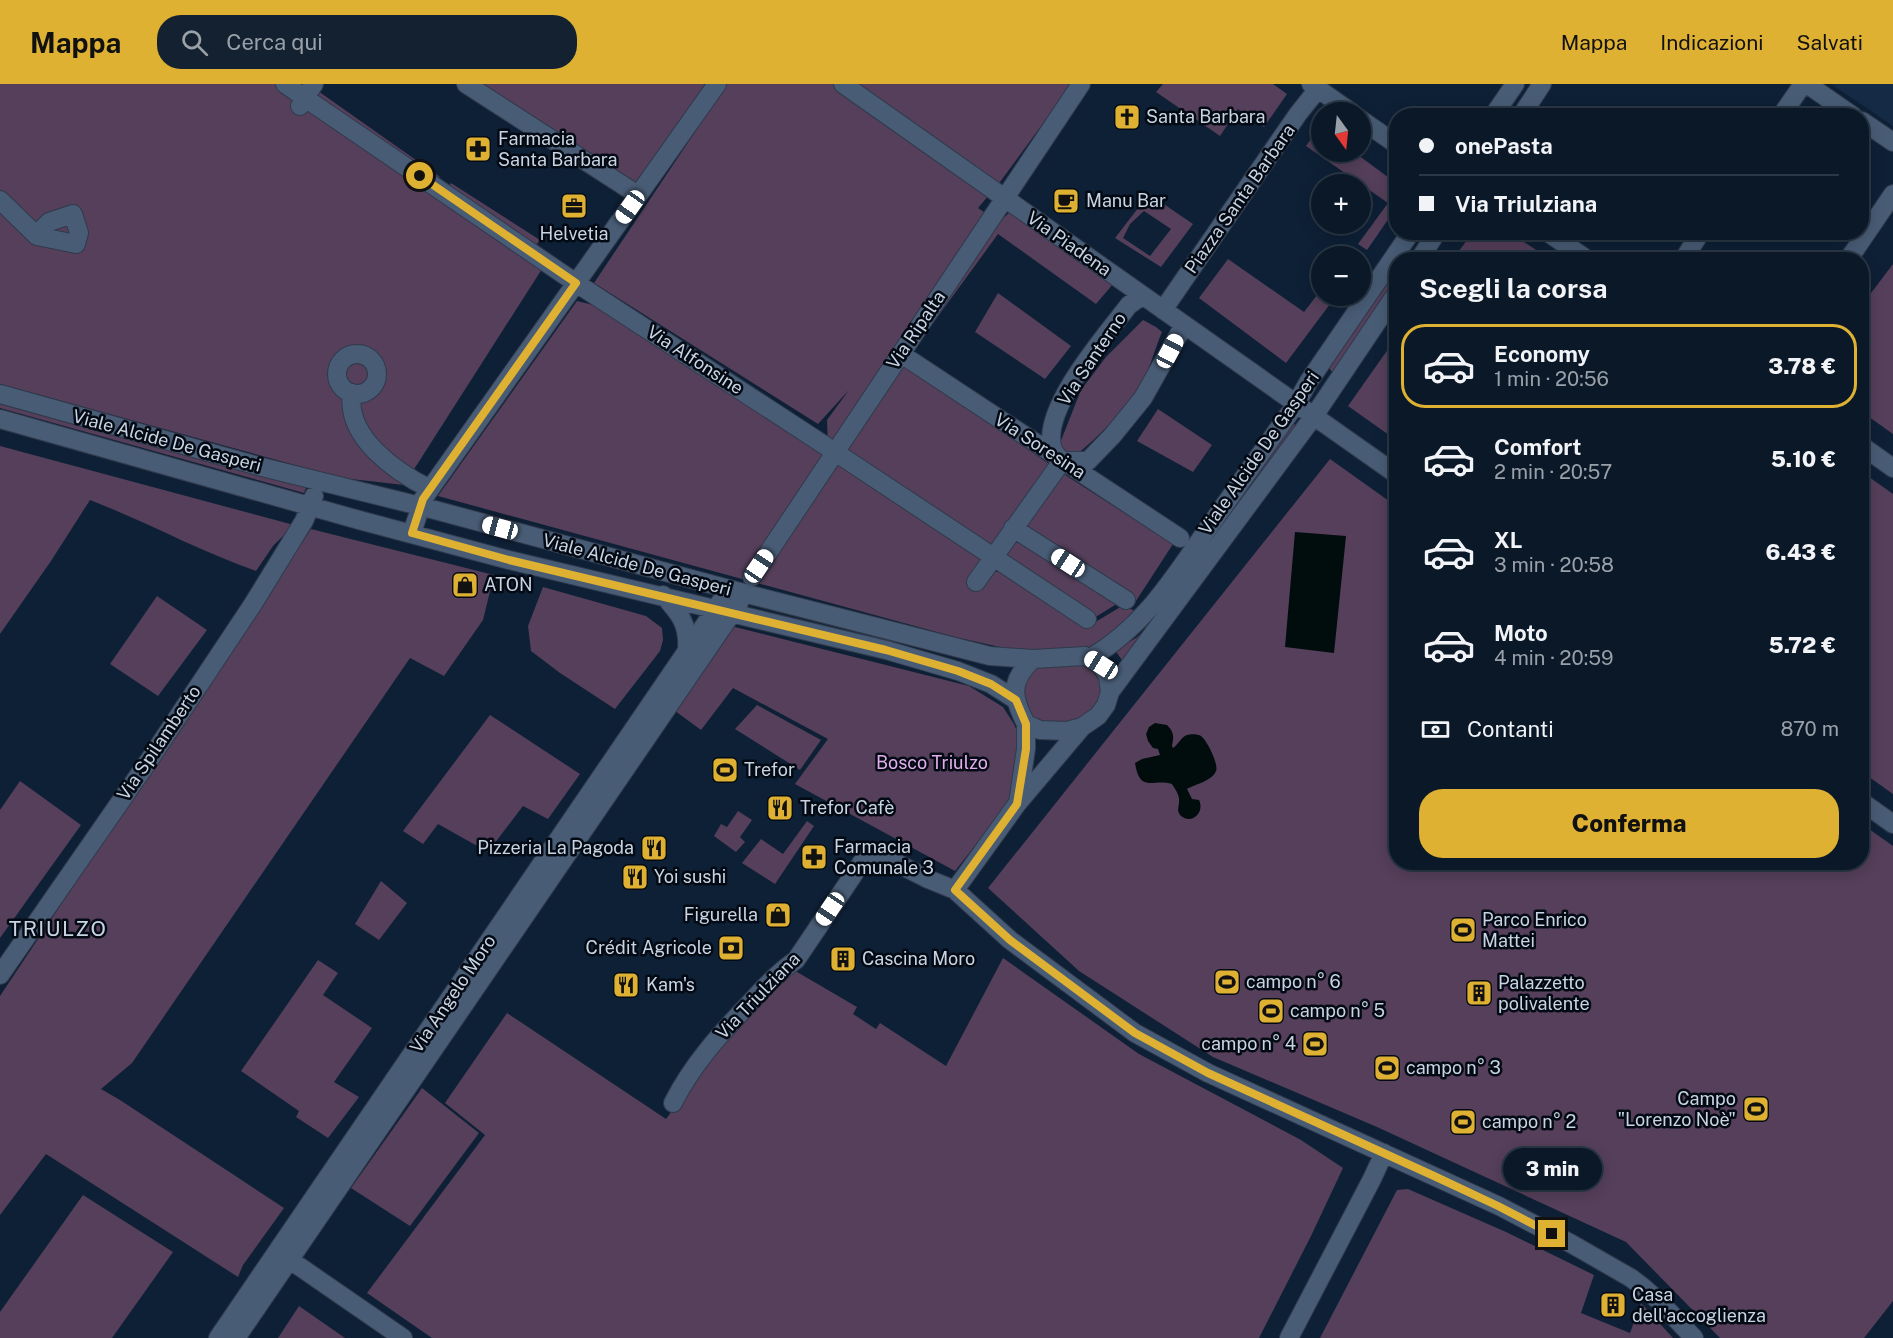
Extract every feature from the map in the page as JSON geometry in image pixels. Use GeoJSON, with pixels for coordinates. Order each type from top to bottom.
{"type":"FeatureCollection","features":[{"type":"Feature","properties":{"kind":"street","name":"Via Alfonsine"},"geometry":{"type":"LineString","coordinates":[[285,84],[306,96],[576,283],[1087,619]]}},
{"type":"Feature","properties":{"kind":"street"},"geometry":{"type":"LineString","coordinates":[[466,84],[638,195]]}},
{"type":"Feature","properties":{"kind":"street"},"geometry":{"type":"LineString","coordinates":[[412,533],[420,506],[430,489],[717,84]]}},
{"type":"Feature","properties":{"kind":"street","name":"Via Piadena"},"geometry":{"type":"LineString","coordinates":[[843,84],[1296,404]]}},
{"type":"Feature","properties":{"kind":"street","name":"Via Ripalta"},"geometry":{"type":"LineString","coordinates":[[741,586],[835,452],[1081,84]]}},
{"type":"Feature","properties":{"kind":"street"},"geometry":{"type":"LineString","coordinates":[[1498,108],[1515,84]]}},
{"type":"Feature","properties":{"kind":"street"},"geometry":{"type":"LineString","coordinates":[[1526,108],[1542,84]]}},
{"type":"Feature","properties":{"kind":"street"},"geometry":{"type":"LineString","coordinates":[[1788,108],[1805,84],[1841,108]]}},
{"type":"Feature","properties":{"kind":"street"},"geometry":{"type":"LineString","coordinates":[[1314,86],[1337,102]]}},
{"type":"Feature","properties":{"kind":"street","name":"Piazza Santa Barbara"},"geometry":{"type":"LineString","coordinates":[[1163,310],[1298,114],[1314,86]]}},
{"type":"Feature","properties":{"kind":"street"},"geometry":{"type":"LineString","coordinates":[[1869,126],[1893,142]]}},
{"type":"Feature","properties":{"kind":"street"},"geometry":{"type":"LineString","coordinates":[[1371,127],[1389,139]]}},
{"type":"Feature","properties":{"kind":"street"},"geometry":{"type":"LineString","coordinates":[[1869,229],[1893,194]]}},
{"type":"Feature","properties":{"kind":"street"},"geometry":{"type":"LineString","coordinates":[[0,200],[36,235]]}},
{"type":"Feature","properties":{"kind":"street"},"geometry":{"type":"LineString","coordinates":[[1559,240],[1576,252]]}},
{"type":"Feature","properties":{"kind":"street","name":"Viale Alcide De Gasperi"},"geometry":{"type":"LineString","coordinates":[[1090,658],[1125,634],[1163,592],[1296,404],[1309,381],[1389,264]]}},
{"type":"Feature","properties":{"kind":"street","name":"Via Santerno"},"geometry":{"type":"LineString","coordinates":[[1062,461],[1052,449],[1051,437],[1057,410],[1077,376],[1129,305],[1142,296]]}},
{"type":"Feature","properties":{"kind":"street","name":"Viale Alcide De Gasperi"},"geometry":{"type":"LineString","coordinates":[[1110,692],[1314,416],[1389,304]]}},
{"type":"Feature","properties":{"kind":"street"},"geometry":{"type":"LineString","coordinates":[[976,582],[1062,461],[1088,461],[1143,398],[1184,325]]}},
{"type":"Feature","properties":{"kind":"street","name":"Via Soresina"},"geometry":{"type":"LineString","coordinates":[[901,354],[1180,538]]}},
{"type":"Feature","properties":{"kind":"street"},"geometry":{"type":"LineString","coordinates":[[352,393],[352,406],[357,426],[364,438],[397,470],[430,489]]}},
{"type":"Feature","properties":{"kind":"street","name":"Viale Alcide De Gasperi"},"geometry":{"type":"LineString","coordinates":[[0,394],[262,467],[741,586],[990,656],[1033,659]]}},
{"type":"Feature","properties":{"kind":"street"},"geometry":{"type":"LineString","coordinates":[[1296,404],[1389,469]]}},
{"type":"Feature","properties":{"kind":"street","name":"Viale Alcide De Gasperi"},"geometry":{"type":"LineString","coordinates":[[0,419],[509,560],[886,650],[958,671],[991,684],[1016,700]]}},
{"type":"Feature","properties":{"kind":"street"},"geometry":{"type":"LineString","coordinates":[[1869,451],[1893,468]]}},
{"type":"Feature","properties":{"kind":"street","name":"Via Spilamberto"},"geometry":{"type":"LineString","coordinates":[[0,975],[153,754],[252,604],[304,521],[318,481]]}},
{"type":"Feature","properties":{"kind":"street"},"geometry":{"type":"LineString","coordinates":[[1013,528],[1126,600]]}},
{"type":"Feature","properties":{"kind":"street","name":"Via Angelo Moro"},"geometry":{"type":"LineString","coordinates":[[236,1338],[741,586]]}},
{"type":"Feature","properties":{"kind":"street"},"geometry":{"type":"LineString","coordinates":[[663,595],[684,623],[688,635],[687,651]]}},
{"type":"Feature","properties":{"kind":"street","name":"Via Angelo Moro"},"geometry":{"type":"LineString","coordinates":[[218,1338],[687,651],[725,611]]}},
{"type":"Feature","properties":{"kind":"street"},"geometry":{"type":"LineString","coordinates":[[955,890],[1017,804],[1082,727],[1098,716],[1106,705],[1110,692],[1107,677],[1101,665],[1090,658],[1080,656],[1033,659],[1022,669],[1015,686],[1016,700],[1026,724],[1026,749],[1017,804]]}},
{"type":"Feature","properties":{"kind":"street"},"geometry":{"type":"LineString","coordinates":[[1026,724],[1040,730],[1054,731],[1067,731],[1082,727]]}},
{"type":"Feature","properties":{"kind":"street"},"geometry":{"type":"LineString","coordinates":[[1869,807],[1893,824]]}},
{"type":"Feature","properties":{"kind":"street","name":"Via Triulziana"},"geometry":{"type":"LineString","coordinates":[[673,1103],[687,1077],[709,1048],[780,970],[796,960],[867,856],[878,853],[955,890],[1010,940],[1135,1033],[1208,1073],[1498,1206],[1570,1244],[1631,1278],[1659,1300],[1694,1338]]}},
{"type":"Feature","properties":{"kind":"street"},"geometry":{"type":"LineString","coordinates":[[1289,1338],[1384,1153]]}},
{"type":"Feature","properties":{"kind":"street"},"geometry":{"type":"LineString","coordinates":[[290,1260],[403,1338]]}},
{"type":"Feature","properties":{"kind":"shaded area"},"geometry":{"type":"Polygon","coordinates":[[[1831,84],[1893,84],[1893,126],[1831,84]]]}},
{"type":"Feature","properties":{"kind":"shaded area"},"geometry":{"type":"Polygon","coordinates":[[[1295,532],[1346,536],[1334,653],[1285,647],[1295,532]]]}},
{"type":"Feature","properties":{"kind":"shaded area"},"geometry":{"type":"Polygon","coordinates":[[[1155,723],[1167,725],[1171,730],[1173,748],[1183,737],[1194,734],[1201,736],[1206,742],[1214,758],[1216,771],[1214,774],[1207,780],[1187,789],[1192,799],[1199,800],[1199,813],[1193,818],[1185,818],[1179,814],[1179,797],[1172,784],[1144,782],[1137,773],[1135,763],[1160,755],[1158,749],[1153,748],[1148,741],[1146,734],[1149,727],[1155,723]]]}},
{"type":"Feature","properties":{"kind":"green space"},"geometry":{"type":"Polygon","coordinates":[[[0,84],[277,84],[542,269],[404,485],[342,478],[0,384],[0,84]]]}},
{"type":"Feature","properties":{"kind":"green space"},"geometry":{"type":"Polygon","coordinates":[[[476,84],[705,84],[634,188],[476,84]]]}},
{"type":"Feature","properties":{"kind":"green space"},"geometry":{"type":"Polygon","coordinates":[[[727,84],[1072,84],[1000,182],[978,208],[999,222],[1011,211],[1113,284],[1096,304],[998,234],[904,363],[1052,466],[975,569],[1007,573],[1045,602],[1087,627],[1122,606],[1142,613],[1089,653],[1027,653],[955,637],[438,496],[577,301],[597,306],[828,446],[827,420],[849,390],[818,424],[594,283],[727,84]]]}},
{"type":"Feature","properties":{"kind":"green space"},"geometry":{"type":"Polygon","coordinates":[[[1163,84],[1273,84],[1287,94],[1264,127],[1238,109],[1220,136],[1156,92],[1163,84]]]}},
{"type":"Feature","properties":{"kind":"green space"},"geometry":{"type":"Polygon","coordinates":[[[318,91],[440,177],[437,179],[315,93],[318,91]]]}},
{"type":"Feature","properties":{"kind":"green space"},"geometry":{"type":"Polygon","coordinates":[[[1311,139],[1311,149],[1306,146],[1311,139]]]}},
{"type":"Feature","properties":{"kind":"green space"},"geometry":{"type":"Polygon","coordinates":[[[1329,162],[1368,162],[1389,178],[1389,218],[1370,246],[1358,244],[1365,234],[1371,234],[1371,226],[1388,203],[1371,191],[1371,174],[1346,174],[1329,162]]]}},
{"type":"Feature","properties":{"kind":"green space"},"geometry":{"type":"Polygon","coordinates":[[[451,183],[540,240],[536,245],[448,188],[451,183]]]}},
{"type":"Feature","properties":{"kind":"green space"},"geometry":{"type":"Polygon","coordinates":[[[1149,194],[1193,224],[1161,267],[1115,238],[1149,194]],[[1144,211],[1130,224],[1123,238],[1150,256],[1171,229],[1144,211]]]}},
{"type":"Feature","properties":{"kind":"green space"},"geometry":{"type":"Polygon","coordinates":[[[1467,240],[1521,240],[1539,252],[1458,252],[1467,240]]]}},
{"type":"Feature","properties":{"kind":"green space"},"geometry":{"type":"Polygon","coordinates":[[[1228,259],[1304,312],[1311,303],[1311,306],[1329,306],[1286,363],[1199,298],[1228,259]]]}},
{"type":"Feature","properties":{"kind":"green space"},"geometry":{"type":"Polygon","coordinates":[[[1893,264],[1893,434],[1869,417],[1869,296],[1893,264]]]}},
{"type":"Feature","properties":{"kind":"green space"},"geometry":{"type":"Polygon","coordinates":[[[1389,280],[1389,292],[1334,371],[1331,371],[1329,367],[1389,280]]]}},
{"type":"Feature","properties":{"kind":"green space"},"geometry":{"type":"Polygon","coordinates":[[[998,293],[1071,346],[1045,379],[975,332],[998,293]]]}},
{"type":"Feature","properties":{"kind":"green space"},"geometry":{"type":"Polygon","coordinates":[[[1143,320],[1162,332],[1147,371],[1131,399],[1114,420],[1074,457],[1058,448],[1081,390],[1106,357],[1143,320]]]}},
{"type":"Feature","properties":{"kind":"green space"},"geometry":{"type":"Polygon","coordinates":[[[1389,348],[1389,435],[1348,406],[1389,348]]]}},
{"type":"Feature","properties":{"kind":"green space"},"geometry":{"type":"Polygon","coordinates":[[[0,399],[308,483],[304,493],[0,408],[0,399]]]}},
{"type":"Feature","properties":{"kind":"green space"},"geometry":{"type":"Polygon","coordinates":[[[1158,409],[1212,445],[1193,472],[1137,441],[1158,409]]]}},
{"type":"Feature","properties":{"kind":"green space"},"geometry":{"type":"Polygon","coordinates":[[[1291,423],[1298,426],[1126,666],[1115,650],[1136,638],[1147,628],[1291,423]]]}},
{"type":"Feature","properties":{"kind":"green space"},"geometry":{"type":"Polygon","coordinates":[[[0,446],[294,525],[273,546],[256,571],[214,555],[90,500],[0,634],[0,446]]]}},
{"type":"Feature","properties":{"kind":"green space","name":"Parco Enrico Mattei"},"geometry":{"type":"Polygon","coordinates":[[[1330,459],[1389,501],[1389,870],[1869,870],[1869,829],[1893,846],[1893,1301],[1864,1338],[1720,1338],[1626,1242],[1377,1127],[1213,1057],[1079,971],[988,888],[1330,459]]]}},
{"type":"Feature","properties":{"kind":"green space"},"geometry":{"type":"Polygon","coordinates":[[[1062,473],[1173,544],[1134,604],[1115,605],[1094,618],[1002,556],[1062,473]]]}},
{"type":"Feature","properties":{"kind":"green space"},"geometry":{"type":"Polygon","coordinates":[[[1869,477],[1893,494],[1893,794],[1869,777],[1869,477]]]}},
{"type":"Feature","properties":{"kind":"green space"},"geometry":{"type":"Polygon","coordinates":[[[311,529],[494,575],[483,620],[444,676],[410,658],[132,1063],[101,1089],[284,1208],[243,1265],[238,1277],[46,1154],[0,1215],[0,996],[311,529]]]}},
{"type":"Feature","properties":{"kind":"green space"},"geometry":{"type":"Polygon","coordinates":[[[543,587],[646,616],[662,628],[663,640],[660,651],[615,709],[531,651],[528,626],[543,587]]]}},
{"type":"Feature","properties":{"kind":"green space"},"geometry":{"type":"Polygon","coordinates":[[[157,596],[207,630],[158,696],[110,664],[157,596]]]}},
{"type":"Feature","properties":{"kind":"green space","name":"Bosco Triulzo"},"geometry":{"type":"Polygon","coordinates":[[[731,626],[969,686],[1003,707],[1020,739],[1011,800],[955,871],[795,784],[828,739],[733,688],[701,730],[671,708],[731,626]]]}},
{"type":"Feature","properties":{"kind":"green space"},"geometry":{"type":"Polygon","coordinates":[[[1073,663],[1089,666],[1098,676],[1101,693],[1095,707],[1082,718],[1065,723],[1045,723],[1034,718],[1026,707],[1023,693],[1023,686],[1029,674],[1043,666],[1073,663]]]}},
{"type":"Feature","properties":{"kind":"green space"},"geometry":{"type":"Polygon","coordinates":[[[757,705],[821,740],[800,770],[735,729],[757,705]]]}},
{"type":"Feature","properties":{"kind":"green space"},"geometry":{"type":"Polygon","coordinates":[[[490,715],[580,774],[548,819],[523,806],[488,852],[438,824],[423,844],[403,831],[490,715]]]}},
{"type":"Feature","properties":{"kind":"green space"},"geometry":{"type":"Polygon","coordinates":[[[20,781],[81,825],[0,938],[0,810],[20,781]]]}},
{"type":"Feature","properties":{"kind":"green space"},"geometry":{"type":"Polygon","coordinates":[[[738,811],[752,820],[740,837],[745,842],[736,852],[714,836],[721,824],[727,827],[738,811]]]}},
{"type":"Feature","properties":{"kind":"green space"},"geometry":{"type":"Polygon","coordinates":[[[807,821],[814,826],[775,884],[742,863],[761,839],[783,854],[807,821]]]}},
{"type":"Feature","properties":{"kind":"green space"},"geometry":{"type":"Polygon","coordinates":[[[381,881],[407,903],[379,940],[355,924],[381,881]]]}},
{"type":"Feature","properties":{"kind":"green space"},"geometry":{"type":"Polygon","coordinates":[[[1003,958],[1139,1054],[1301,1140],[1343,1168],[1259,1338],[432,1338],[367,1293],[485,1135],[445,1103],[507,1013],[666,1119],[730,1034],[792,969],[857,1007],[853,1014],[876,1029],[880,1023],[946,1066],[1003,958]]]}},
{"type":"Feature","properties":{"kind":"green space"},"geometry":{"type":"Polygon","coordinates":[[[318,960],[338,973],[323,995],[372,1028],[334,1082],[359,1097],[328,1138],[296,1117],[299,1111],[241,1071],[318,960]]]}},
{"type":"Feature","properties":{"kind":"green space"},"geometry":{"type":"Polygon","coordinates":[[[422,1088],[479,1133],[410,1226],[351,1188],[422,1088]]]}},
{"type":"Feature","properties":{"kind":"green space"},"geometry":{"type":"Polygon","coordinates":[[[1408,1189],[1506,1232],[1594,1275],[1581,1313],[1630,1333],[1641,1303],[1673,1338],[1320,1338],[1397,1190],[1408,1189]]]}},
{"type":"Feature","properties":{"kind":"green space"},"geometry":{"type":"Polygon","coordinates":[[[83,1195],[173,1252],[112,1338],[0,1338],[0,1312],[83,1195]]]}},
{"type":"Feature","properties":{"kind":"green space"},"geometry":{"type":"Polygon","coordinates":[[[299,1306],[345,1338],[278,1338],[299,1306]]]}},
{"type":"Feature","properties":{"kind":"place","name":"Santa Barbara"},"geometry":{"type":"Point","coordinates":[1127,117]}},
{"type":"Feature","properties":{"kind":"place","name":"Farmacia Santa Barbara"},"geometry":{"type":"Point","coordinates":[478,149]}},
{"type":"Feature","properties":{"kind":"place","name":"Manu Bar"},"geometry":{"type":"Point","coordinates":[1066,201]}},
{"type":"Feature","properties":{"kind":"place","name":"Helvetia"},"geometry":{"type":"Point","coordinates":[574,206]}},
{"type":"Feature","properties":{"kind":"place","name":"ATON"},"geometry":{"type":"Point","coordinates":[465,585]}},
{"type":"Feature","properties":{"kind":"place","name":"Trefor"},"geometry":{"type":"Point","coordinates":[725,770]}},
{"type":"Feature","properties":{"kind":"place","name":"Trefor Cafè"},"geometry":{"type":"Point","coordinates":[780,808]}},
{"type":"Feature","properties":{"kind":"place","name":"Pizzeria La Pagoda"},"geometry":{"type":"Point","coordinates":[654,848]}},
{"type":"Feature","properties":{"kind":"place","name":"Farmacia Comunale 3"},"geometry":{"type":"Point","coordinates":[814,857]}},
{"type":"Feature","properties":{"kind":"place","name":"Yoi sushi"},"geometry":{"type":"Point","coordinates":[635,877]}},
{"type":"Feature","properties":{"kind":"place","name":"Figurella"},"geometry":{"type":"Point","coordinates":[778,915]}},
{"type":"Feature","properties":{"kind":"place","name":"Parco Enrico Mattei"},"geometry":{"type":"Point","coordinates":[1463,930]}},
{"type":"Feature","properties":{"kind":"place","name":"Crédit Agricole"},"geometry":{"type":"Point","coordinates":[731,948]}},
{"type":"Feature","properties":{"kind":"place","name":"Cascina Moro"},"geometry":{"type":"Point","coordinates":[843,959]}},
{"type":"Feature","properties":{"kind":"place","name":"campo n° 6"},"geometry":{"type":"Point","coordinates":[1227,982]}},
{"type":"Feature","properties":{"kind":"place","name":"Kam's"},"geometry":{"type":"Point","coordinates":[626,985]}},
{"type":"Feature","properties":{"kind":"place","name":"Palazzetto polivalente"},"geometry":{"type":"Point","coordinates":[1479,993]}},
{"type":"Feature","properties":{"kind":"place","name":"campo n° 5"},"geometry":{"type":"Point","coordinates":[1271,1011]}},
{"type":"Feature","properties":{"kind":"place","name":"campo n° 4"},"geometry":{"type":"Point","coordinates":[1315,1044]}},
{"type":"Feature","properties":{"kind":"place","name":"campo n° 3"},"geometry":{"type":"Point","coordinates":[1387,1068]}},
{"type":"Feature","properties":{"kind":"place","name":"Campo \"Lorenzo Noè\""},"geometry":{"type":"Point","coordinates":[1756,1109]}},
{"type":"Feature","properties":{"kind":"place","name":"campo n° 2"},"geometry":{"type":"Point","coordinates":[1463,1122]}},
{"type":"Feature","properties":{"kind":"place","name":"Casa dell'accoglienza"},"geometry":{"type":"Point","coordinates":[1613,1305]}},
{"type":"Feature","properties":{"kind":"district","name":"TRIULZO"},"geometry":{"type":"Point","coordinates":[58,929]}},
{"type":"Feature","properties":{"kind":"route"},"geometry":{"type":"LineString","coordinates":[[420,176],[576,283],[423,499],[412,533],[509,560],[886,650],[958,671],[991,684],[1016,700],[1026,724],[1026,749],[1017,804],[955,890],[1010,940],[1135,1033],[1208,1073],[1434,1176],[1552,1234]]}}]}
